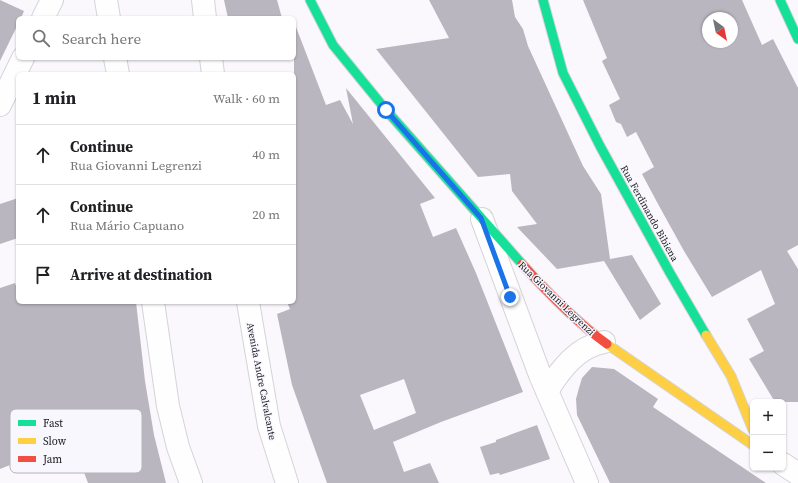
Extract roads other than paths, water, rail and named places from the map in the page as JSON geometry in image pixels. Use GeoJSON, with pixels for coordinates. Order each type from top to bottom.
{"type":"FeatureCollection","features":[{"type":"Feature","properties":{"kind":"street"},"geometry":{"type":"LineString","coordinates":[[44,16],[52,0]]}},
{"type":"Feature","properties":{"kind":"street"},"geometry":{"type":"LineString","coordinates":[[106,0],[109,16]]}},
{"type":"Feature","properties":{"kind":"street"},"geometry":{"type":"LineString","coordinates":[[203,0],[205,16]]}},
{"type":"Feature","properties":{"kind":"street","name":"Rua Giovanni Legrenzi"},"geometry":{"type":"LineString","coordinates":[[310,0],[333,45],[386,110],[538,282],[604,342],[750,443]]}},
{"type":"Feature","properties":{"kind":"street","name":"Rua Ferdinando Bibiena"},"geometry":{"type":"LineString","coordinates":[[543,0],[563,73],[641,219],[731,376],[750,422]]}},
{"type":"Feature","properties":{"kind":"street"},"geometry":{"type":"LineString","coordinates":[[780,0],[798,39]]}},
{"type":"Feature","properties":{"kind":"street"},"geometry":{"type":"LineString","coordinates":[[16,72],[22,60]]}},
{"type":"Feature","properties":{"kind":"street"},"geometry":{"type":"LineString","coordinates":[[115,60],[118,72]]}},
{"type":"Feature","properties":{"kind":"street"},"geometry":{"type":"LineString","coordinates":[[211,60],[213,72]]}},
{"type":"Feature","properties":{"kind":"street"},"geometry":{"type":"LineString","coordinates":[[0,105],[16,72]]}},
{"type":"Feature","properties":{"kind":"street"},"geometry":{"type":"LineString","coordinates":[[481,218],[547,391],[587,483]]}},
{"type":"Feature","properties":{"kind":"street"},"geometry":{"type":"LineString","coordinates":[[153,304],[168,406],[178,447],[191,483]]}},
{"type":"Feature","properties":{"kind":"street","name":"Avenida Andre Calvalcante"},"geometry":{"type":"LineString","coordinates":[[248,304],[280,481]]}},
{"type":"Feature","properties":{"kind":"street"},"geometry":{"type":"LineString","coordinates":[[547,391],[566,364],[592,344],[604,342]]}},
{"type":"Feature","properties":{"kind":"street"},"geometry":{"type":"LineString","coordinates":[[786,466],[798,474]]}}]}
